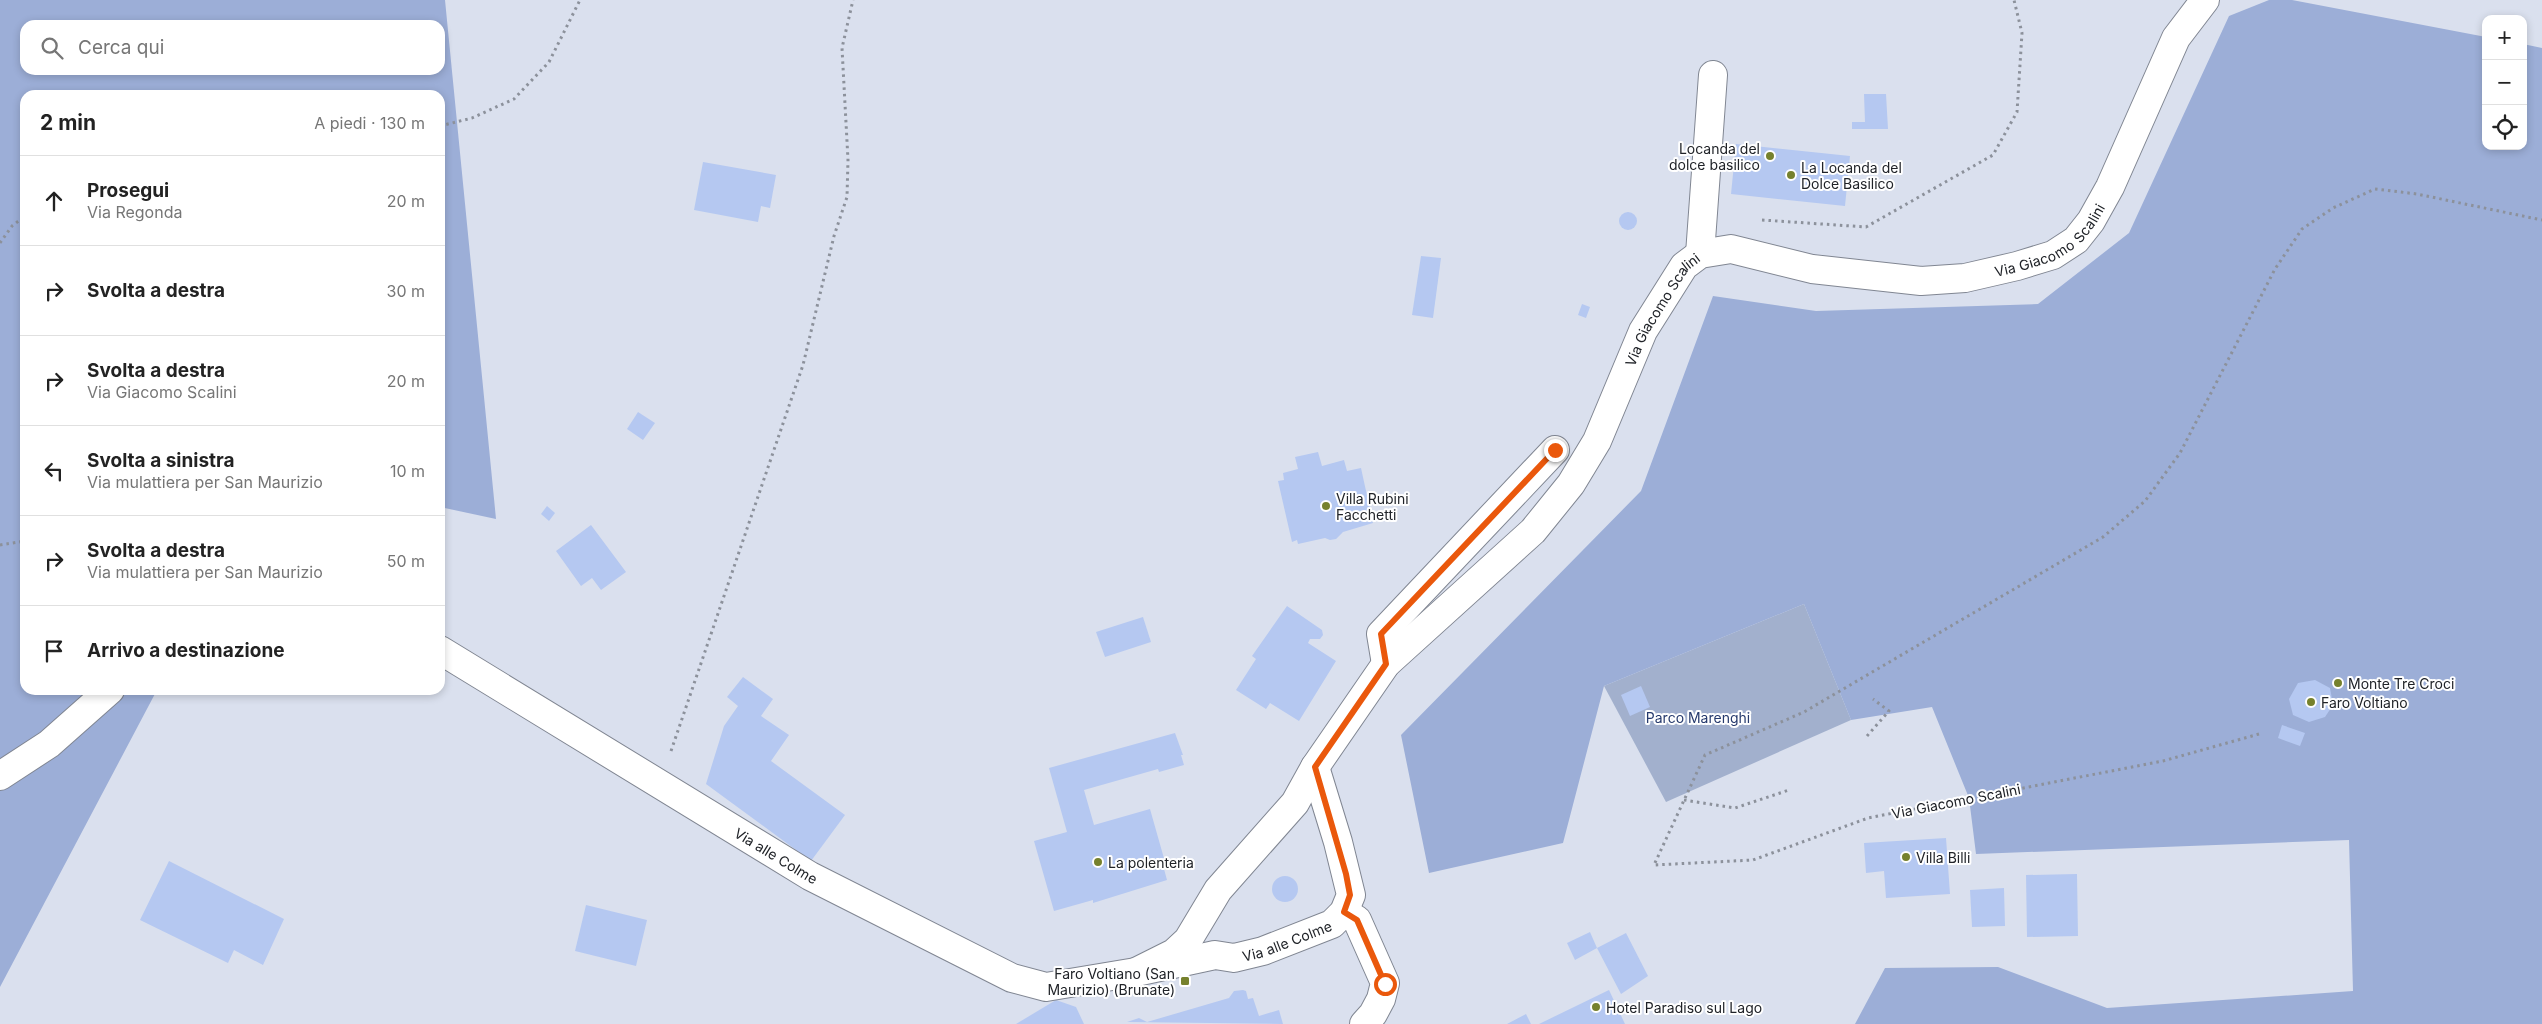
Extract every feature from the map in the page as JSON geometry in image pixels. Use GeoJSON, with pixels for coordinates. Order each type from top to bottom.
{"type":"FeatureCollection","features":[{"type":"Feature","properties":{"kind":"street","name":"Via Giacomo Scalini"},"geometry":{"type":"LineString","coordinates":[[1198,920],[1218,890],[1295,803],[1315,767],[1386,664],[1534,531],[1571,484],[1597,441],[1644,331],[1684,266],[1700,254],[1731,249],[1812,269],[1921,281],[1964,278],[2053,255],[2076,240],[2091,221],[2110,187],[2176,38],[2205,0]]}},
{"type":"Feature","properties":{"kind":"street"},"geometry":{"type":"LineString","coordinates":[[1700,254],[1713,75]]}},
{"type":"Feature","properties":{"kind":"street"},"geometry":{"type":"LineString","coordinates":[[1386,664],[1381,634],[1555,450]]}},
{"type":"Feature","properties":{"kind":"street","name":"Via alle Colme"},"geometry":{"type":"LineString","coordinates":[[445,653],[810,876],[1012,978],[1046,987],[1215,956],[1234,958],[1263,950],[1332,924],[1344,912]]}},
{"type":"Feature","properties":{"kind":"street"},"geometry":{"type":"LineString","coordinates":[[0,776],[49,744],[104,695]]}},
{"type":"Feature","properties":{"kind":"street"},"geometry":{"type":"LineString","coordinates":[[1315,767],[1346,874],[1350,895],[1344,912],[1357,920],[1385,984],[1381,999],[1373,1014],[1364,1024]]}},
{"type":"Feature","properties":{"kind":"street","name":"Via alle Colme"},"geometry":{"type":"LineString","coordinates":[[1136,972],[1174,953],[1188,940],[1198,920]]}},
{"type":"Feature","properties":{"kind":"street"},"geometry":{"type":"LineString","coordinates":[[1198,920],[1203,940],[1215,956]]}},
{"type":"Feature","properties":{"kind":"path"},"geometry":{"type":"LineString","coordinates":[[445,125],[472,118],[514,99],[549,62],[580,0]]}},
{"type":"Feature","properties":{"kind":"path"},"geometry":{"type":"LineString","coordinates":[[659,785],[803,365],[834,236],[846,197],[848,160],[842,48],[853,0]]}},
{"type":"Feature","properties":{"kind":"path"},"geometry":{"type":"LineString","coordinates":[[1764,220],[1866,227],[1993,155],[2017,112],[2022,33],[2014,0]]}},
{"type":"Feature","properties":{"kind":"path"},"geometry":{"type":"LineString","coordinates":[[1789,790],[1735,808],[1684,800],[1705,755],[1804,712],[2103,537],[2145,500],[2180,453],[2275,268],[2302,229],[2333,208],[2375,189],[2417,194],[2542,220]]}},
{"type":"Feature","properties":{"kind":"path"},"geometry":{"type":"LineString","coordinates":[[0,243],[12,226],[20,220]]}},
{"type":"Feature","properties":{"kind":"path"},"geometry":{"type":"LineString","coordinates":[[0,545],[20,542]]}},
{"type":"Feature","properties":{"kind":"path"},"geometry":{"type":"LineString","coordinates":[[1867,736],[1889,711],[1872,699]]}},
{"type":"Feature","properties":{"kind":"path","name":"Via Giacomo Scalini"},"geometry":{"type":"LineString","coordinates":[[1684,800],[1654,865],[1752,860],[1868,818],[2163,761],[2259,734]]}},
{"type":"Feature","properties":{"kind":"green space","name":"Parco Marenghi"},"geometry":{"type":"Polygon","coordinates":[[[1804,604],[1851,720],[1666,802],[1604,686],[1804,604]]]}},
{"type":"Feature","properties":{"kind":"shaded area"},"geometry":{"type":"Polygon","coordinates":[[[0,0],[445,0],[496,519],[445,508],[445,90],[20,90],[20,695],[154,695],[0,987],[0,0]]]}},
{"type":"Feature","properties":{"kind":"shaded area"},"geometry":{"type":"Polygon","coordinates":[[[2269,0],[2292,0],[2482,36],[2482,150],[2527,150],[2527,45],[2542,48],[2542,1024],[1855,1024],[1885,968],[1998,967],[2107,1008],[2353,991],[2349,840],[1976,854],[1969,798],[1932,707],[1851,720],[1804,604],[1604,686],[1563,843],[1429,873],[1401,735],[1641,491],[1713,296],[1816,311],[2038,304],[2129,233],[2229,16],[2269,0]]]}},
{"type":"Feature","properties":{"kind":"building"},"geometry":{"type":"Polygon","coordinates":[[[1864,94],[1886,94],[1888,129],[1852,129],[1852,122],[1865,122],[1864,94]]]}},
{"type":"Feature","properties":{"kind":"building","name":"La Locanda del Dolce Basilico"},"geometry":{"type":"Polygon","coordinates":[[[1736,144],[1850,156],[1845,206],[1731,194],[1736,144]]]}},
{"type":"Feature","properties":{"kind":"building"},"geometry":{"type":"Polygon","coordinates":[[[703,162],[776,175],[770,208],[761,206],[758,222],[694,210],[703,162]]]}},
{"type":"Feature","properties":{"kind":"building"},"geometry":{"type":"Polygon","coordinates":[[[1628,212],[1634,215],[1637,221],[1634,227],[1628,230],[1622,227],[1619,221],[1622,215],[1628,212]]]}},
{"type":"Feature","properties":{"kind":"building"},"geometry":{"type":"Polygon","coordinates":[[[1421,256],[1441,258],[1433,318],[1412,315],[1421,256]]]}},
{"type":"Feature","properties":{"kind":"building"},"geometry":{"type":"Polygon","coordinates":[[[1582,304],[1590,307],[1586,318],[1578,315],[1582,304]]]}},
{"type":"Feature","properties":{"kind":"building"},"geometry":{"type":"Polygon","coordinates":[[[638,412],[655,423],[643,440],[627,429],[638,412]]]}},
{"type":"Feature","properties":{"kind":"building","name":"Villa Rubini Facchetti"},"geometry":{"type":"Polygon","coordinates":[[[1318,452],[1322,466],[1344,460],[1347,471],[1361,468],[1373,523],[1343,532],[1336,539],[1330,540],[1325,538],[1298,544],[1297,540],[1292,542],[1278,481],[1284,480],[1283,473],[1298,469],[1295,457],[1318,452]]]}},
{"type":"Feature","properties":{"kind":"building"},"geometry":{"type":"Polygon","coordinates":[[[547,506],[555,513],[549,521],[541,514],[547,506]]]}},
{"type":"Feature","properties":{"kind":"building"},"geometry":{"type":"Polygon","coordinates":[[[591,525],[626,572],[601,590],[592,578],[581,586],[556,551],[591,525]]]}},
{"type":"Feature","properties":{"kind":"building"},"geometry":{"type":"Polygon","coordinates":[[[1287,606],[1322,630],[1323,635],[1320,639],[1310,639],[1308,643],[1336,661],[1299,721],[1270,703],[1266,709],[1236,690],[1256,659],[1252,656],[1287,606]]]}},
{"type":"Feature","properties":{"kind":"building"},"geometry":{"type":"Polygon","coordinates":[[[1143,617],[1151,642],[1105,657],[1096,632],[1143,617]]]}},
{"type":"Feature","properties":{"kind":"building"},"geometry":{"type":"Polygon","coordinates":[[[743,677],[773,699],[761,716],[789,735],[771,761],[845,815],[811,861],[706,784],[724,726],[738,706],[727,697],[743,677]]]}},
{"type":"Feature","properties":{"kind":"building","name":"Faro Voltiano"},"geometry":{"type":"Polygon","coordinates":[[[2315,680],[2330,688],[2333,705],[2325,717],[2309,722],[2293,715],[2289,699],[2298,683],[2315,680]]]}},
{"type":"Feature","properties":{"kind":"building"},"geometry":{"type":"Polygon","coordinates":[[[1641,686],[1650,707],[1630,716],[1621,695],[1641,686]]]}},
{"type":"Feature","properties":{"kind":"building"},"geometry":{"type":"Polygon","coordinates":[[[2282,725],[2305,733],[2300,746],[2278,738],[2282,725]]]}},
{"type":"Feature","properties":{"kind":"building"},"geometry":{"type":"Polygon","coordinates":[[[1175,733],[1183,755],[1181,755],[1184,765],[1159,772],[1158,769],[1084,790],[1094,825],[1150,809],[1167,869],[1164,869],[1167,880],[1093,903],[1093,900],[1054,911],[1034,841],[1067,832],[1049,768],[1175,733]]]}},
{"type":"Feature","properties":{"kind":"building","name":"Villa Billi"},"geometry":{"type":"Polygon","coordinates":[[[1946,838],[1950,894],[1886,898],[1884,871],[1866,873],[1864,843],[1946,838]]]}},
{"type":"Feature","properties":{"kind":"building"},"geometry":{"type":"Polygon","coordinates":[[[169,861],[284,919],[263,965],[234,950],[228,963],[140,920],[169,861]]]}},
{"type":"Feature","properties":{"kind":"building"},"geometry":{"type":"Polygon","coordinates":[[[2077,874],[2078,936],[2027,937],[2026,875],[2077,874]]]}},
{"type":"Feature","properties":{"kind":"building"},"geometry":{"type":"Polygon","coordinates":[[[1285,876],[1294,880],[1298,889],[1294,898],[1285,902],[1276,898],[1272,889],[1276,880],[1285,876]]]}},
{"type":"Feature","properties":{"kind":"building"},"geometry":{"type":"Polygon","coordinates":[[[2004,888],[2005,926],[1972,927],[1970,890],[2004,888]]]}},
{"type":"Feature","properties":{"kind":"building"},"geometry":{"type":"Polygon","coordinates":[[[586,905],[647,920],[636,966],[575,951],[586,905]]]}},
{"type":"Feature","properties":{"kind":"building"},"geometry":{"type":"Polygon","coordinates":[[[1590,932],[1597,948],[1575,960],[1567,943],[1590,932]]]}},
{"type":"Feature","properties":{"kind":"building"},"geometry":{"type":"Polygon","coordinates":[[[1626,933],[1648,976],[1621,994],[1597,948],[1626,933]]]}},
{"type":"Feature","properties":{"kind":"building","name":"Hotel Paradiso sul Lago"},"geometry":{"type":"Polygon","coordinates":[[[1609,990],[1625,1024],[1539,1024],[1609,990]]]}},
{"type":"Feature","properties":{"kind":"building"},"geometry":{"type":"Polygon","coordinates":[[[1234,991],[1246,991],[1248,999],[1253,998],[1259,1016],[1279,1010],[1283,1024],[1127,1022],[1139,1018],[1147,1022],[1229,998],[1234,991]]]}},
{"type":"Feature","properties":{"kind":"building"},"geometry":{"type":"Polygon","coordinates":[[[1056,1000],[1076,1007],[1084,1024],[1016,1024],[1056,1000]]]}},
{"type":"Feature","properties":{"kind":"building"},"geometry":{"type":"Polygon","coordinates":[[[1526,1014],[1531,1024],[1507,1024],[1526,1014]]]}},
{"type":"Feature","properties":{"kind":"place","name":"Locanda del dolce basilico"},"geometry":{"type":"Point","coordinates":[1770,156]}},
{"type":"Feature","properties":{"kind":"place","name":"La Locanda del Dolce Basilico"},"geometry":{"type":"Point","coordinates":[1791,175]}},
{"type":"Feature","properties":{"kind":"place","name":"Villa Rubini Facchetti"},"geometry":{"type":"Point","coordinates":[1326,506]}},
{"type":"Feature","properties":{"kind":"place","name":"Monte Tre Croci"},"geometry":{"type":"Point","coordinates":[2338,683]}},
{"type":"Feature","properties":{"kind":"place","name":"Faro Voltiano"},"geometry":{"type":"Point","coordinates":[2311,702]}},
{"type":"Feature","properties":{"kind":"place","name":"Villa Billi"},"geometry":{"type":"Point","coordinates":[1906,857]}},
{"type":"Feature","properties":{"kind":"place","name":"La polenteria"},"geometry":{"type":"Point","coordinates":[1098,862]}},
{"type":"Feature","properties":{"kind":"place","name":"Faro Voltiano (San Maurizio) (Brunate)"},"geometry":{"type":"Point","coordinates":[1185,981]}},
{"type":"Feature","properties":{"kind":"place","name":"Hotel Paradiso sul Lago"},"geometry":{"type":"Point","coordinates":[1596,1007]}},
{"type":"Feature","properties":{"kind":"route"},"geometry":{"type":"LineString","coordinates":[[1385,984],[1357,920],[1344,912],[1350,895],[1346,874],[1315,767],[1386,664],[1381,634],[1555,450]]}}]}
